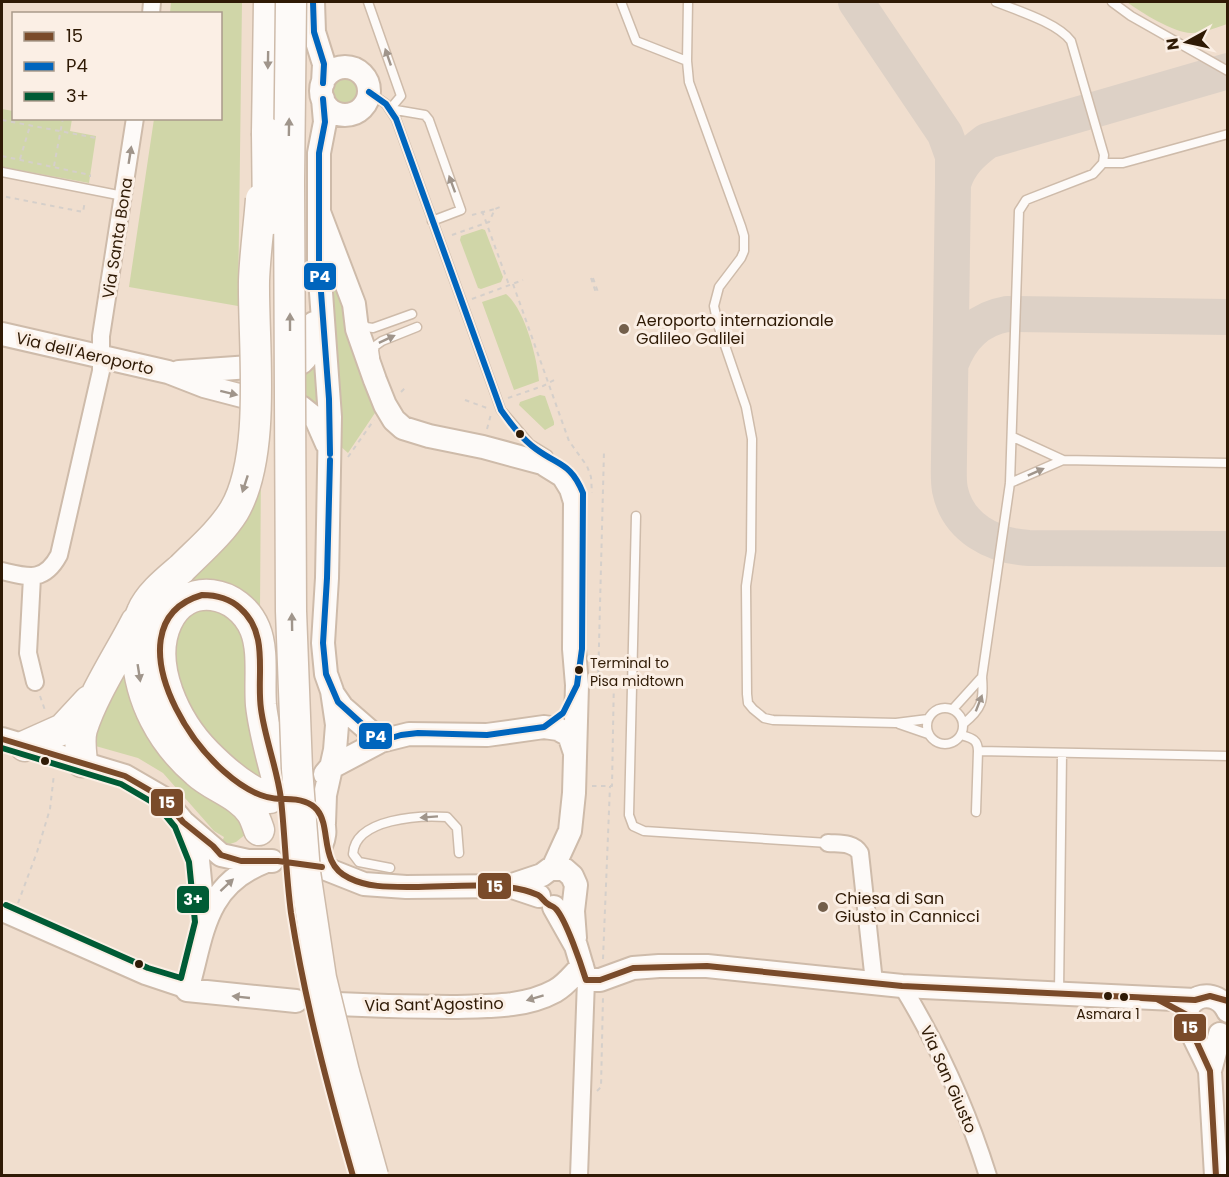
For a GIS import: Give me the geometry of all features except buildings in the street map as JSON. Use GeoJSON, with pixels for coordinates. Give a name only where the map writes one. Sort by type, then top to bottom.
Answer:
{"type":"FeatureCollection","features":[{"type":"Feature","properties":{"kind":"highway"},"geometry":{"type":"LineString","coordinates":[[269,2],[267,133],[271,596],[278,809]]}},
{"type":"Feature","properties":{"kind":"highway"},"geometry":{"type":"LineString","coordinates":[[291,2],[289,181],[291,611],[297,769],[305,872],[321,978],[373,1176]]}},
{"type":"Feature","properties":{"kind":"highway"},"geometry":{"type":"LineString","coordinates":[[69,764],[81,742],[82,728],[102,685],[142,612],[160,588],[216,534],[235,510],[248,474],[255,433],[254,279],[267,133]]}},
{"type":"Feature","properties":{"kind":"highway"},"geometry":{"type":"LineString","coordinates":[[278,809],[214,760],[194,739],[171,700],[160,658],[160,646],[167,620],[187,600],[207,595],[224,597],[242,609],[255,630],[258,644],[261,707],[278,809],[299,962],[319,1054],[353,1176]]}},
{"type":"Feature","properties":{"kind":"highway"},"geometry":{"type":"LineString","coordinates":[[142,612],[137,632],[138,670],[142,691],[150,712],[164,737],[181,758],[205,779],[244,803],[252,813],[278,809]]}},
{"type":"Feature","properties":{"kind":"highway"},"geometry":{"type":"LineString","coordinates":[[13,742],[63,729],[102,685]]}},
{"type":"Feature","properties":{"kind":"street"},"geometry":{"type":"LineString","coordinates":[[314,2],[324,42],[347,68]]}},
{"type":"Feature","properties":{"kind":"street"},"geometry":{"type":"LineString","coordinates":[[314,2],[314,32],[324,64],[325,122],[318,171],[321,298],[335,458],[323,643],[326,674],[332,692],[336,718],[336,739],[325,795],[322,844],[315,861],[357,883],[375,886],[556,886]]}},
{"type":"Feature","properties":{"kind":"street"},"geometry":{"type":"LineString","coordinates":[[318,171],[329,139],[349,115],[363,107],[367,102],[369,92],[363,75],[354,69],[335,69],[326,76],[323,91],[333,112],[349,115]]}},
{"type":"Feature","properties":{"kind":"street","name":"Via Santa Bona"},"geometry":{"type":"LineString","coordinates":[[32,577],[45,572],[59,555],[100,380],[101,336],[135,120]]}},
{"type":"Feature","properties":{"kind":"street"},"geometry":{"type":"LineString","coordinates":[[319,212],[354,308],[360,337],[394,420],[403,428],[429,436],[542,463],[558,471],[583,500],[574,649],[588,684],[576,758],[570,831],[556,886],[573,920],[581,963],[579,1176]]}},
{"type":"Feature","properties":{"kind":"street"},"geometry":{"type":"LineString","coordinates":[[300,364],[309,355],[313,326],[321,298]]}},
{"type":"Feature","properties":{"kind":"street","name":"Via dell'Aeroporto"},"geometry":{"type":"LineString","coordinates":[[2,334],[168,372],[204,386],[250,398]]}},
{"type":"Feature","properties":{"kind":"street","name":"Via dell'Aeroporto"},"geometry":{"type":"LineString","coordinates":[[168,372],[204,372],[250,367]]}},
{"type":"Feature","properties":{"kind":"street"},"geometry":{"type":"LineString","coordinates":[[301,406],[316,419],[335,458]]}},
{"type":"Feature","properties":{"kind":"street"},"geometry":{"type":"LineString","coordinates":[[2,572],[32,577],[28,653],[35,682]]}},
{"type":"Feature","properties":{"kind":"street"},"geometry":{"type":"LineString","coordinates":[[544,727],[563,713],[588,684]]}},
{"type":"Feature","properties":{"kind":"street"},"geometry":{"type":"LineString","coordinates":[[332,692],[342,707],[381,741]]}},
{"type":"Feature","properties":{"kind":"street"},"geometry":{"type":"LineString","coordinates":[[213,846],[238,849],[278,809],[330,768],[381,741],[401,735],[418,733],[487,735],[544,727],[567,733],[576,758]]}},
{"type":"Feature","properties":{"kind":"street"},"geometry":{"type":"LineString","coordinates":[[13,742],[69,764],[126,776],[163,798],[183,822],[221,855],[232,859],[270,860]]}},
{"type":"Feature","properties":{"kind":"street"},"geometry":{"type":"LineString","coordinates":[[278,809],[316,808],[324,828],[327,849],[340,874]]}},
{"type":"Feature","properties":{"kind":"street"},"geometry":{"type":"LineString","coordinates":[[270,860],[263,847],[278,809]]}},
{"type":"Feature","properties":{"kind":"street"},"geometry":{"type":"LineString","coordinates":[[183,822],[198,860],[204,923]]}},
{"type":"Feature","properties":{"kind":"street"},"geometry":{"type":"LineString","coordinates":[[828,843],[851,845],[860,853],[874,982]]}},
{"type":"Feature","properties":{"kind":"street"},"geometry":{"type":"LineString","coordinates":[[187,990],[204,923],[214,902],[225,886],[251,867],[270,860]]}},
{"type":"Feature","properties":{"kind":"street"},"geometry":{"type":"LineString","coordinates":[[7,915],[145,976],[187,990],[296,1001]]}},
{"type":"Feature","properties":{"kind":"street"},"geometry":{"type":"LineString","coordinates":[[581,963],[609,977],[633,968],[707,966],[902,986],[1157,999],[1192,1016],[1207,1038],[1225,1017]]}},
{"type":"Feature","properties":{"kind":"street","name":"Via Sant'Agostino"},"geometry":{"type":"LineString","coordinates":[[337,1004],[394,1008],[496,1006],[521,1002],[551,993],[564,985],[581,963]]}},
{"type":"Feature","properties":{"kind":"street","name":"Via San Giusto"},"geometry":{"type":"LineString","coordinates":[[902,986],[948,1072],[969,1121],[988,1176]]}},
{"type":"Feature","properties":{"kind":"street"},"geometry":{"type":"LineString","coordinates":[[1192,1016],[1205,996],[1225,1017]]}},
{"type":"Feature","properties":{"kind":"street"},"geometry":{"type":"LineString","coordinates":[[1192,1016],[1210,1071],[1216,1176]]}},
{"type":"Feature","properties":{"kind":"street"},"geometry":{"type":"LineString","coordinates":[[1210,1071],[1225,1017]]}},
{"type":"Feature","properties":{"kind":"lane"},"geometry":{"type":"LineString","coordinates":[[368,2],[401,96],[390,109]]}},
{"type":"Feature","properties":{"kind":"lane"},"geometry":{"type":"LineString","coordinates":[[621,2],[636,41],[687,61]]}},
{"type":"Feature","properties":{"kind":"lane"},"geometry":{"type":"LineString","coordinates":[[688,2],[689,82],[741,226],[745,243],[741,258],[718,286],[714,306],[718,325],[743,397],[752,439],[751,551],[746,586],[748,703],[758,714],[773,720],[896,723],[928,719]]}},
{"type":"Feature","properties":{"kind":"lane"},"geometry":{"type":"LineString","coordinates":[[963,724],[973,716],[981,704],[982,677],[1010,483],[1018,211],[1026,200],[1086,178],[1099,170],[1103,163],[1102,146],[1071,41],[1054,28],[996,2]]}},
{"type":"Feature","properties":{"kind":"lane"},"geometry":{"type":"LineString","coordinates":[[1112,2],[1131,16],[1227,71]]}},
{"type":"Feature","properties":{"kind":"lane"},"geometry":{"type":"LineString","coordinates":[[369,92],[390,109],[396,119],[461,303],[504,415],[538,451],[559,461],[575,474],[583,500]]}},
{"type":"Feature","properties":{"kind":"lane"},"geometry":{"type":"LineString","coordinates":[[390,109],[425,115],[429,120],[461,210],[432,221]]}},
{"type":"Feature","properties":{"kind":"lane"},"geometry":{"type":"LineString","coordinates":[[1103,163],[1123,163],[1227,134]]}},
{"type":"Feature","properties":{"kind":"lane"},"geometry":{"type":"LineString","coordinates":[[2,172],[123,196]]}},
{"type":"Feature","properties":{"kind":"lane"},"geometry":{"type":"LineString","coordinates":[[354,308],[362,323],[370,328],[412,314]]}},
{"type":"Feature","properties":{"kind":"lane"},"geometry":{"type":"LineString","coordinates":[[417,327],[382,341],[374,348],[374,354],[388,402],[404,418],[421,423]]}},
{"type":"Feature","properties":{"kind":"lane"},"geometry":{"type":"LineString","coordinates":[[453,431],[485,439],[509,454]]}},
{"type":"Feature","properties":{"kind":"lane"},"geometry":{"type":"LineString","coordinates":[[1013,437],[1063,460],[1227,463]]}},
{"type":"Feature","properties":{"kind":"lane"},"geometry":{"type":"LineString","coordinates":[[1010,483],[1063,460]]}},
{"type":"Feature","properties":{"kind":"lane"},"geometry":{"type":"LineString","coordinates":[[636,516],[629,815],[633,826],[644,831],[828,843]]}},
{"type":"Feature","properties":{"kind":"lane"},"geometry":{"type":"LineString","coordinates":[[953,709],[982,677]]}},
{"type":"Feature","properties":{"kind":"lane"},"geometry":{"type":"LineString","coordinates":[[941,708],[953,709],[958,713],[963,724],[961,735],[951,743],[933,741],[928,734],[926,724],[931,714],[941,708]]}},
{"type":"Feature","properties":{"kind":"lane"},"geometry":{"type":"LineString","coordinates":[[896,723],[928,734]]}},
{"type":"Feature","properties":{"kind":"lane"},"geometry":{"type":"LineString","coordinates":[[961,735],[974,739],[978,752],[976,812]]}},
{"type":"Feature","properties":{"kind":"lane"},"geometry":{"type":"LineString","coordinates":[[978,752],[1227,756]]}},
{"type":"Feature","properties":{"kind":"lane"},"geometry":{"type":"LineString","coordinates":[[1059,994],[1062,753]]}},
{"type":"Feature","properties":{"kind":"lane"},"geometry":{"type":"LineString","coordinates":[[390,868],[359,862],[353,854],[354,844],[359,838],[372,827],[389,821],[447,817],[457,828],[459,853]]}},
{"type":"Feature","properties":{"kind":"path"},"geometry":{"type":"LineString","coordinates":[[2,120],[96,138]]}},
{"type":"Feature","properties":{"kind":"path"},"geometry":{"type":"LineString","coordinates":[[54,166],[63,120]]}},
{"type":"Feature","properties":{"kind":"path"},"geometry":{"type":"LineString","coordinates":[[20,159],[30,126]]}},
{"type":"Feature","properties":{"kind":"path"},"geometry":{"type":"LineString","coordinates":[[2,156],[90,174],[83,212],[2,196],[2,201]]}},
{"type":"Feature","properties":{"kind":"path"},"geometry":{"type":"LineString","coordinates":[[452,236],[486,224],[495,209],[500,207]]}},
{"type":"Feature","properties":{"kind":"path"},"geometry":{"type":"LineString","coordinates":[[482,211],[549,382],[569,441],[587,466],[591,477],[583,500]]}},
{"type":"Feature","properties":{"kind":"path"},"geometry":{"type":"LineString","coordinates":[[592,278],[597,292]]}},
{"type":"Feature","properties":{"kind":"path"},"geometry":{"type":"LineString","coordinates":[[461,303],[523,280]]}},
{"type":"Feature","properties":{"kind":"path"},"geometry":{"type":"LineString","coordinates":[[498,402],[543,386],[558,378]]}},
{"type":"Feature","properties":{"kind":"path"},"geometry":{"type":"LineString","coordinates":[[335,458],[406,386]]}},
{"type":"Feature","properties":{"kind":"path"},"geometry":{"type":"LineString","coordinates":[[465,400],[492,409],[486,434]]}},
{"type":"Feature","properties":{"kind":"path"},"geometry":{"type":"LineString","coordinates":[[588,684],[604,451]]}},
{"type":"Feature","properties":{"kind":"path"},"geometry":{"type":"LineString","coordinates":[[581,963],[591,956],[603,965],[610,786],[612,786],[614,677],[608,677]]}},
{"type":"Feature","properties":{"kind":"path"},"geometry":{"type":"LineString","coordinates":[[35,682],[49,722]]}},
{"type":"Feature","properties":{"kind":"path"},"geometry":{"type":"LineString","coordinates":[[7,915],[37,852],[50,809],[69,764]]}},
{"type":"Feature","properties":{"kind":"path"},"geometry":{"type":"LineString","coordinates":[[574,786],[610,786]]}},
{"type":"Feature","properties":{"kind":"path"},"geometry":{"type":"LineString","coordinates":[[581,1110],[601,1087],[603,993],[614,986],[609,977]]}},
{"type":"Feature","properties":{"kind":"green space"},"geometry":{"type":"Polygon","coordinates":[[[171,2],[242,2],[238,306],[129,287],[154,120],[222,120],[222,12],[170,12],[171,2]]]}},
{"type":"Feature","properties":{"kind":"green space"},"geometry":{"type":"Polygon","coordinates":[[[1127,2],[1227,2],[1227,24],[1200,32],[1184,32],[1158,21],[1127,2]]]}},
{"type":"Feature","properties":{"kind":"green space"},"geometry":{"type":"Polygon","coordinates":[[[345,78],[354,82],[358,91],[354,100],[345,104],[336,100],[332,91],[336,82],[345,78]]]}},
{"type":"Feature","properties":{"kind":"green space"},"geometry":{"type":"Polygon","coordinates":[[[2,109],[12,111],[12,120],[72,120],[70,131],[96,136],[89,183],[2,167],[2,109]]]}},
{"type":"Feature","properties":{"kind":"green space"},"geometry":{"type":"Polygon","coordinates":[[[485,230],[503,277],[501,282],[481,289],[478,288],[460,240],[461,236],[485,230]]]}},
{"type":"Feature","properties":{"kind":"green space"},"geometry":{"type":"Polygon","coordinates":[[[329,260],[381,404],[348,453],[339,445],[329,260]]]}},
{"type":"Feature","properties":{"kind":"green space"},"geometry":{"type":"Polygon","coordinates":[[[506,294],[513,301],[524,322],[533,347],[539,381],[514,390],[482,302],[506,294]]]}},
{"type":"Feature","properties":{"kind":"green space"},"geometry":{"type":"Polygon","coordinates":[[[316,359],[319,409],[304,400],[300,372],[316,359]]]}},
{"type":"Feature","properties":{"kind":"green space"},"geometry":{"type":"Polygon","coordinates":[[[540,395],[545,396],[554,422],[554,425],[545,430],[519,405],[520,402],[540,395]]]}},
{"type":"Feature","properties":{"kind":"green space"},"geometry":{"type":"Polygon","coordinates":[[[261,466],[260,611],[265,783],[246,834],[230,844],[222,842],[224,837],[214,831],[163,773],[138,758],[92,745],[89,742],[115,684],[261,466]]]}},
{"type":"Feature","properties":{"kind":"taxiway"},"geometry":{"type":"LineString","coordinates":[[856,2],[945,134],[953,156],[953,184]]}},
{"type":"Feature","properties":{"kind":"taxiway"},"geometry":{"type":"LineString","coordinates":[[1228,71],[987,141],[962,165],[953,184],[949,474],[950,490],[961,515],[979,533],[1003,543],[1029,548],[1228,549]]}},
{"type":"Feature","properties":{"kind":"taxiway"},"geometry":{"type":"LineString","coordinates":[[951,363],[965,337],[987,320],[1007,314],[1228,317]]}},
{"type":"Feature","properties":{"kind":"transit line","name":"P4"},"geometry":{"type":"LineString","coordinates":[[313,2],[314,32],[324,64],[323,83]]}},
{"type":"Feature","properties":{"kind":"transit line","name":"P4"},"geometry":{"type":"LineString","coordinates":[[330,460],[323,643],[326,674],[338,702],[381,741],[418,733],[487,735],[544,727],[563,713],[577,685],[582,649],[583,493],[569,470],[531,445],[501,410],[396,119],[386,104],[369,92]]}},
{"type":"Feature","properties":{"kind":"transit line","name":"P4"},"geometry":{"type":"LineString","coordinates":[[323,99],[325,122],[319,153],[319,265],[329,399],[330,454]]}},
{"type":"Feature","properties":{"kind":"transit line","name":"15"},"geometry":{"type":"LineString","coordinates":[[202,595],[218,596],[232,602],[249,618],[255,630],[260,655],[261,709],[281,799],[253,791],[224,771],[197,742],[176,708],[163,673],[161,640],[173,612],[202,595]]}},
{"type":"Feature","properties":{"kind":"transit line","name":"15"},"geometry":{"type":"LineString","coordinates":[[2,739],[125,776],[163,798],[183,822],[221,855],[241,861],[278,861],[322,867]]}},
{"type":"Feature","properties":{"kind":"transit line","name":"3+"},"geometry":{"type":"LineString","coordinates":[[2,748],[121,784],[157,805],[175,827],[189,862],[195,922],[181,978],[148,968],[6,905]]}},
{"type":"Feature","properties":{"kind":"transit line","name":"15"},"geometry":{"type":"LineString","coordinates":[[281,799],[289,899],[303,979],[353,1176]]}},
{"type":"Feature","properties":{"kind":"transit line","name":"15"},"geometry":{"type":"LineString","coordinates":[[281,799],[302,801],[315,807],[322,817],[330,857],[337,869],[356,881],[392,887],[474,885],[508,887],[538,895],[555,908],[564,922],[586,980],[600,980],[633,968],[707,966],[902,986],[1195,1000],[1210,996],[1228,1001]]}},
{"type":"Feature","properties":{"kind":"transit line","name":"15"},"geometry":{"type":"LineString","coordinates":[[1141,998],[1157,999],[1187,1015],[1189,1025],[1210,1071],[1216,1176]]}},
{"type":"Feature","properties":{"kind":"place","name":"Aeroporto internazionale Galileo Galilei"},"geometry":{"type":"Point","coordinates":[624,329]}},
{"type":"Feature","properties":{"kind":"place","name":"Terminal to Pisa midtown"},"geometry":{"type":"Point","coordinates":[579,670]}},
{"type":"Feature","properties":{"kind":"place","name":"Chiesa di San Giusto in Cannicci"},"geometry":{"type":"Point","coordinates":[823,907]}},
{"type":"Feature","properties":{"kind":"place","name":"Asmara 1"},"geometry":{"type":"Point","coordinates":[1108,996]}}]}
